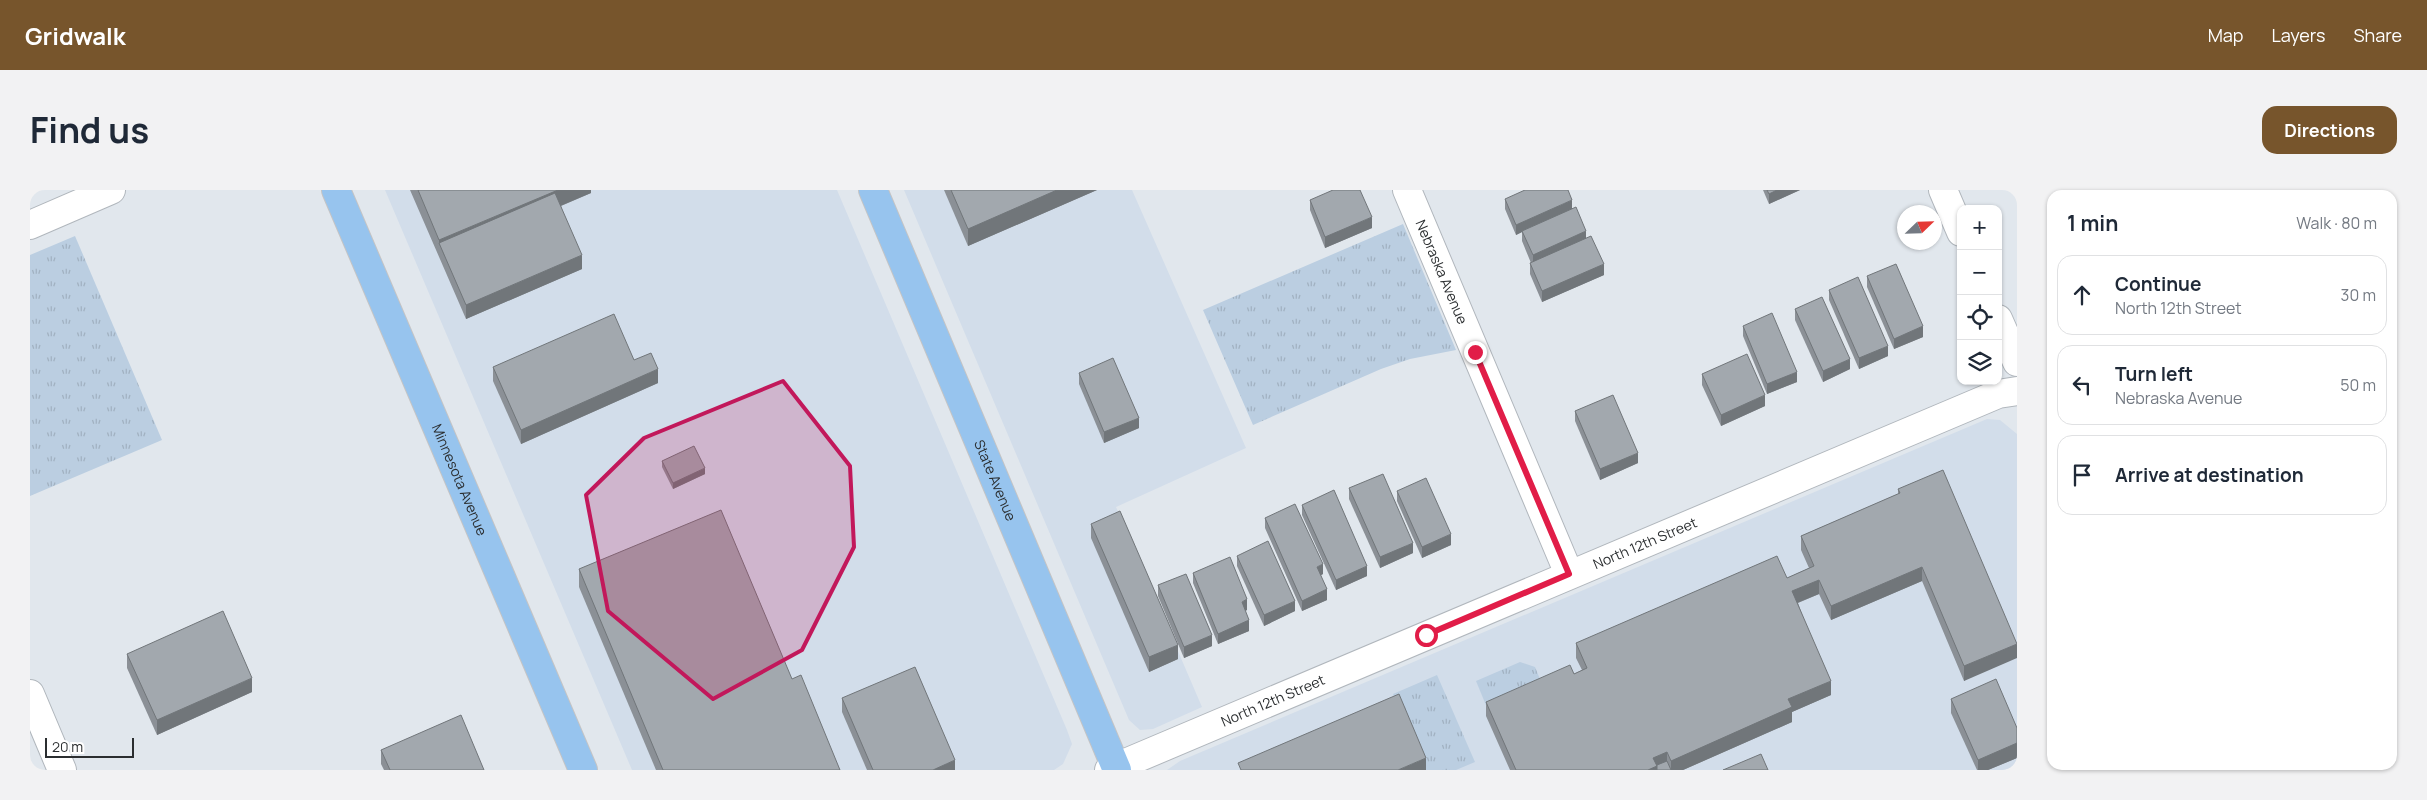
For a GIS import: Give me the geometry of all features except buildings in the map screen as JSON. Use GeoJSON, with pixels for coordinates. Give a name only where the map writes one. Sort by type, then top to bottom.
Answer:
{"type":"FeatureCollection","features":[{"type":"Feature","properties":{"kind":"main road","name":"Minnesota Avenue"},"geometry":{"type":"LineString","coordinates":[[336,190],[583,770]]}},
{"type":"Feature","properties":{"kind":"main road","name":"State Avenue"},"geometry":{"type":"LineString","coordinates":[[873,190],[1114,769]]}},
{"type":"Feature","properties":{"kind":"street"},"geometry":{"type":"LineString","coordinates":[[30,225],[111,190]]}},
{"type":"Feature","properties":{"kind":"street","name":"Nebraska Avenue"},"geometry":{"type":"LineString","coordinates":[[1407,190],[1569,574]]}},
{"type":"Feature","properties":{"kind":"street"},"geometry":{"type":"LineString","coordinates":[[1943,190],[1957,223]]}},
{"type":"Feature","properties":{"kind":"street"},"geometry":{"type":"LineString","coordinates":[[2002,328],[2017,362]]}},
{"type":"Feature","properties":{"kind":"street","name":"North 12th Street"},"geometry":{"type":"LineString","coordinates":[[1114,769],[1569,574],[1998,394],[2017,391]]}},
{"type":"Feature","properties":{"kind":"street"},"geometry":{"type":"LineString","coordinates":[[30,694],[62,770]]}},
{"type":"Feature","properties":{"kind":"highlighted area"},"geometry":{"type":"Polygon","coordinates":[[[783,381],[850,466],[854,547],[802,650],[713,699],[608,611],[586,495],[644,438],[783,381]]]}},
{"type":"Feature","properties":{"kind":"shaded area"},"geometry":{"type":"Polygon","coordinates":[[[385,190],[837,190],[1067,730],[1072,744],[1063,764],[1054,770],[632,770],[385,190]]]}},
{"type":"Feature","properties":{"kind":"shaded area"},"geometry":{"type":"Polygon","coordinates":[[[904,190],[1132,190],[1246,448],[1116,507],[1202,707],[1153,729],[1140,730],[1129,720],[904,190]]]}},
{"type":"Feature","properties":{"kind":"shaded area"},"geometry":{"type":"Polygon","coordinates":[[[1987,419],[2000,420],[2017,434],[2017,770],[1167,770],[1180,761],[1987,419]]]}},
{"type":"Feature","properties":{"kind":"green space"},"geometry":{"type":"Polygon","coordinates":[[[1403,224],[1456,350],[1410,359],[1381,369],[1253,425],[1203,310],[1403,224]]]}},
{"type":"Feature","properties":{"kind":"green space"},"geometry":{"type":"Polygon","coordinates":[[[75,236],[162,440],[30,496],[30,255],[75,236]]]}},
{"type":"Feature","properties":{"kind":"green space"},"geometry":{"type":"Polygon","coordinates":[[[1520,662],[1535,667],[1545,691],[1490,715],[1476,681],[1520,662]]]}},
{"type":"Feature","properties":{"kind":"green space"},"geometry":{"type":"Polygon","coordinates":[[[1437,675],[1475,762],[1456,770],[1425,770],[1393,694],[1437,675]]]}},
{"type":"Feature","properties":{"kind":"route"},"geometry":{"type":"LineString","coordinates":[[1426,635],[1569,574],[1475,352]]}}]}
